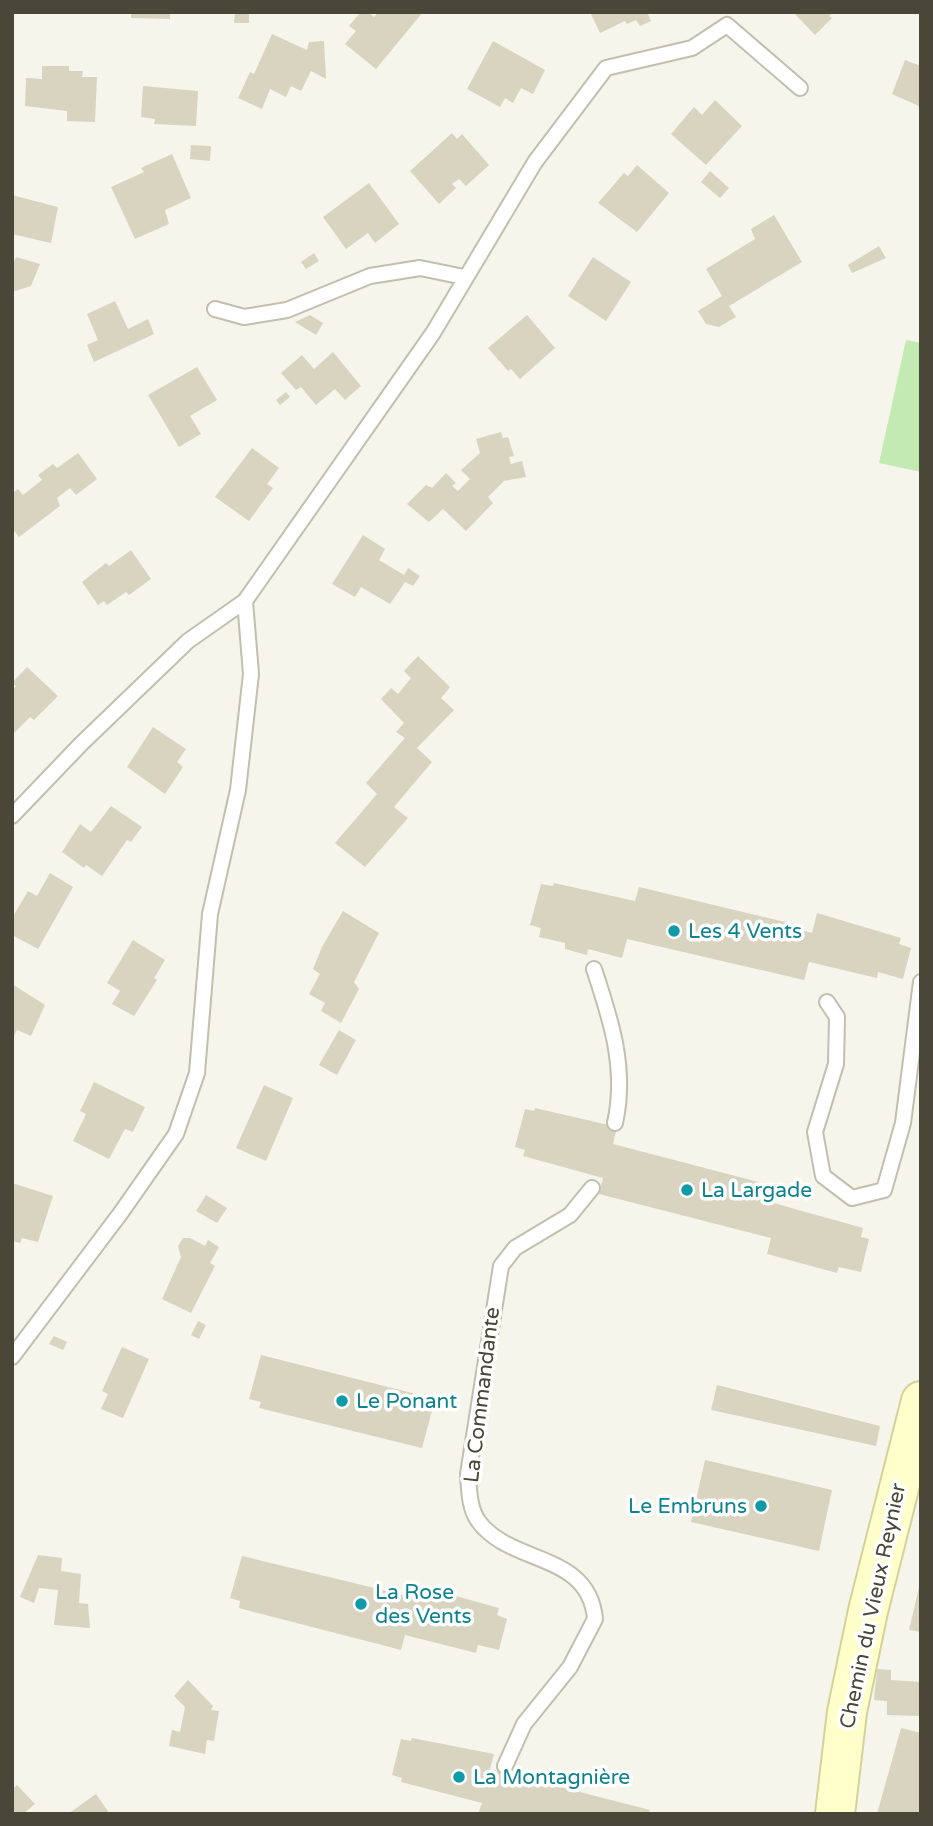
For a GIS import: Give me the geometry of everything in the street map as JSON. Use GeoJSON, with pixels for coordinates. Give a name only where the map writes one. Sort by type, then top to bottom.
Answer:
{"type":"FeatureCollection","features":[{"type":"Feature","properties":{"kind":"street","name":"Chemin du Vieux Reynier"},"geometry":{"type":"LineString","coordinates":[[835,1814],[852,1687],[921,1401]]}},
{"type":"Feature","properties":{"kind":"lane"},"geometry":{"type":"LineString","coordinates":[[12,816],[81,744],[188,641],[245,601],[433,333],[535,162],[606,68],[692,48],[727,19],[800,88]]}},
{"type":"Feature","properties":{"kind":"lane"},"geometry":{"type":"LineString","coordinates":[[215,309],[244,317],[287,310],[370,276],[419,268],[464,277]]}},
{"type":"Feature","properties":{"kind":"lane"},"geometry":{"type":"LineString","coordinates":[[12,1357],[120,1214],[176,1134],[197,1073],[210,914],[238,790],[251,674],[245,601]]}},
{"type":"Feature","properties":{"kind":"lane"},"geometry":{"type":"LineString","coordinates":[[594,969],[610,1017],[620,1065],[620,1097],[615,1123]]}},
{"type":"Feature","properties":{"kind":"lane"},"geometry":{"type":"LineString","coordinates":[[827,1002],[838,1017],[836,1064],[815,1132],[823,1176],[852,1198],[884,1190],[903,1123],[921,982]]}},
{"type":"Feature","properties":{"kind":"lane","name":"La Commandante"},"geometry":{"type":"LineString","coordinates":[[505,1766],[524,1724],[570,1667],[595,1619],[586,1588],[565,1570],[492,1534],[478,1521],[470,1497],[468,1474],[492,1310],[501,1265],[509,1254],[570,1215],[592,1188]]}},
{"type":"Feature","properties":{"kind":"green space"},"geometry":{"type":"Polygon","coordinates":[[[906,340],[921,343],[921,472],[879,463],[906,340]]]}},
{"type":"Feature","properties":{"kind":"building"},"geometry":{"type":"Polygon","coordinates":[[[131,12],[170,12],[170,19],[131,18],[131,12]]]}},
{"type":"Feature","properties":{"kind":"building"},"geometry":{"type":"Polygon","coordinates":[[[235,12],[249,12],[249,23],[234,23],[235,12]]]}},
{"type":"Feature","properties":{"kind":"building"},"geometry":{"type":"Polygon","coordinates":[[[361,12],[368,12],[374,17],[378,12],[423,12],[376,69],[345,44],[356,31],[349,26],[361,12]]]}},
{"type":"Feature","properties":{"kind":"building"},"geometry":{"type":"Polygon","coordinates":[[[590,12],[647,12],[651,21],[640,26],[636,20],[627,24],[625,21],[600,33],[590,12]]]}},
{"type":"Feature","properties":{"kind":"building"},"geometry":{"type":"Polygon","coordinates":[[[793,12],[833,12],[829,16],[832,18],[815,35],[793,12]]]}},
{"type":"Feature","properties":{"kind":"building"},"geometry":{"type":"Polygon","coordinates":[[[272,34],[307,50],[309,42],[324,41],[326,79],[311,71],[301,91],[291,86],[286,97],[270,89],[262,109],[238,98],[250,72],[254,74],[272,34]]]}},
{"type":"Feature","properties":{"kind":"building"},"geometry":{"type":"Polygon","coordinates":[[[493,41],[545,70],[533,94],[521,88],[513,103],[505,98],[500,107],[467,89],[493,41]]]}},
{"type":"Feature","properties":{"kind":"building"},"geometry":{"type":"Polygon","coordinates":[[[905,60],[921,66],[921,107],[892,94],[905,60]]]}},
{"type":"Feature","properties":{"kind":"building"},"geometry":{"type":"Polygon","coordinates":[[[42,66],[69,66],[69,71],[83,71],[82,77],[97,77],[95,122],[67,121],[67,111],[25,106],[26,78],[42,79],[42,66]]]}},
{"type":"Feature","properties":{"kind":"building"},"geometry":{"type":"Polygon","coordinates":[[[143,86],[198,91],[196,126],[154,124],[155,119],[141,117],[143,86]]]}},
{"type":"Feature","properties":{"kind":"building"},"geometry":{"type":"Polygon","coordinates":[[[715,100],[742,126],[706,165],[671,134],[694,107],[702,115],[715,100]]]}},
{"type":"Feature","properties":{"kind":"building"},"geometry":{"type":"Polygon","coordinates":[[[452,133],[457,139],[462,134],[489,165],[466,186],[459,179],[452,184],[456,188],[439,204],[410,171],[452,133]]]}},
{"type":"Feature","properties":{"kind":"building"},"geometry":{"type":"Polygon","coordinates":[[[191,145],[211,146],[210,161],[190,159],[191,145]]]}},
{"type":"Feature","properties":{"kind":"building"},"geometry":{"type":"Polygon","coordinates":[[[172,154],[191,198],[165,210],[169,224],[135,239],[111,187],[144,172],[141,168],[172,154]]]}},
{"type":"Feature","properties":{"kind":"building"},"geometry":{"type":"Polygon","coordinates":[[[637,165],[669,193],[637,232],[598,203],[624,173],[628,176],[637,165]]]}},
{"type":"Feature","properties":{"kind":"building"},"geometry":{"type":"Polygon","coordinates":[[[710,171],[729,188],[720,198],[701,182],[710,171]]]}},
{"type":"Feature","properties":{"kind":"building"},"geometry":{"type":"Polygon","coordinates":[[[369,183],[399,224],[375,243],[368,233],[346,249],[323,217],[369,183]]]}},
{"type":"Feature","properties":{"kind":"building"},"geometry":{"type":"Polygon","coordinates":[[[12,195],[58,207],[51,243],[12,234],[12,195]]]}},
{"type":"Feature","properties":{"kind":"building"},"geometry":{"type":"Polygon","coordinates":[[[774,215],[802,262],[729,306],[736,317],[719,327],[706,324],[698,311],[722,296],[706,269],[755,239],[751,229],[774,215]]]}},
{"type":"Feature","properties":{"kind":"building"},"geometry":{"type":"Polygon","coordinates":[[[879,246],[886,258],[852,273],[848,265],[879,246]]]}},
{"type":"Feature","properties":{"kind":"building"},"geometry":{"type":"Polygon","coordinates":[[[314,253],[319,261],[306,269],[301,262],[314,253]]]}},
{"type":"Feature","properties":{"kind":"building"},"geometry":{"type":"Polygon","coordinates":[[[16,257],[40,264],[31,286],[15,291],[12,290],[12,267],[16,257]]]}},
{"type":"Feature","properties":{"kind":"building"},"geometry":{"type":"Polygon","coordinates":[[[593,257],[631,282],[606,321],[568,296],[593,257]]]}},
{"type":"Feature","properties":{"kind":"building"},"geometry":{"type":"Polygon","coordinates":[[[115,301],[128,329],[148,319],[154,334],[94,362],[87,345],[98,340],[87,314],[115,301]]]}},
{"type":"Feature","properties":{"kind":"building"},"geometry":{"type":"Polygon","coordinates":[[[310,315],[323,323],[316,335],[295,322],[310,315]]]}},
{"type":"Feature","properties":{"kind":"building"},"geometry":{"type":"Polygon","coordinates":[[[527,315],[555,348],[520,379],[511,369],[508,371],[488,348],[527,315]]]}},
{"type":"Feature","properties":{"kind":"building"},"geometry":{"type":"Polygon","coordinates":[[[333,352],[361,386],[345,400],[335,389],[316,405],[301,387],[296,390],[281,373],[302,355],[314,369],[333,352]]]}},
{"type":"Feature","properties":{"kind":"building"},"geometry":{"type":"Polygon","coordinates":[[[197,367],[217,400],[190,416],[201,434],[179,447],[148,395],[197,367]]]}},
{"type":"Feature","properties":{"kind":"building"},"geometry":{"type":"Polygon","coordinates":[[[286,392],[290,397],[280,405],[276,400],[286,392]]]}},
{"type":"Feature","properties":{"kind":"building"},"geometry":{"type":"Polygon","coordinates":[[[501,432],[503,438],[508,437],[514,456],[509,457],[511,464],[522,461],[526,477],[504,481],[488,497],[493,503],[466,531],[443,509],[429,522],[407,504],[426,485],[432,488],[446,473],[456,483],[452,486],[458,491],[470,479],[461,470],[480,453],[476,439],[501,432]]]}},
{"type":"Feature","properties":{"kind":"building"},"geometry":{"type":"Polygon","coordinates":[[[252,448],[279,468],[267,484],[273,488],[249,521],[215,497],[252,448]]]}},
{"type":"Feature","properties":{"kind":"building"},"geometry":{"type":"Polygon","coordinates":[[[78,453],[97,479],[76,495],[70,488],[57,498],[60,506],[19,537],[12,528],[12,493],[18,489],[23,495],[42,480],[38,475],[53,464],[57,468],[78,453]]]}},
{"type":"Feature","properties":{"kind":"building"},"geometry":{"type":"Polygon","coordinates":[[[363,535],[385,549],[379,560],[404,575],[408,568],[420,576],[413,586],[405,582],[390,604],[361,587],[355,597],[332,584],[363,535]]]}},
{"type":"Feature","properties":{"kind":"building"},"geometry":{"type":"Polygon","coordinates":[[[131,550],[151,579],[129,595],[126,592],[107,605],[104,601],[98,605],[82,582],[106,563],[109,566],[131,550]]]}},
{"type":"Feature","properties":{"kind":"building"},"geometry":{"type":"Polygon","coordinates":[[[418,656],[450,687],[441,698],[454,710],[417,748],[432,762],[394,807],[408,818],[365,867],[335,843],[377,794],[366,783],[405,738],[396,732],[404,723],[381,699],[391,688],[398,694],[411,678],[404,671],[418,656]]]}},
{"type":"Feature","properties":{"kind":"building"},"geometry":{"type":"Polygon","coordinates":[[[27,667],[58,696],[34,720],[30,717],[12,735],[12,691],[16,686],[12,683],[27,667]]]}},
{"type":"Feature","properties":{"kind":"building"},"geometry":{"type":"Polygon","coordinates":[[[153,727],[186,749],[177,762],[183,767],[165,794],[127,767],[153,727]]]}},
{"type":"Feature","properties":{"kind":"building"},"geometry":{"type":"Polygon","coordinates":[[[111,806],[142,827],[131,842],[127,840],[102,876],[86,865],[84,868],[62,852],[80,824],[91,832],[111,806]]]}},
{"type":"Feature","properties":{"kind":"building"},"geometry":{"type":"Polygon","coordinates":[[[50,873],[73,887],[38,949],[12,935],[12,918],[28,891],[37,896],[50,873]]]}},
{"type":"Feature","properties":{"kind":"building","name":"Les 4 Vents"},"geometry":{"type":"Polygon","coordinates":[[[554,883],[635,901],[639,887],[802,926],[801,930],[812,933],[817,913],[901,938],[899,944],[911,948],[903,979],[878,972],[877,978],[809,962],[804,980],[627,939],[622,958],[588,949],[587,955],[565,949],[565,943],[539,937],[541,928],[530,925],[541,884],[553,886],[554,883]]]}},
{"type":"Feature","properties":{"kind":"building"},"geometry":{"type":"Polygon","coordinates":[[[343,911],[379,933],[354,982],[359,989],[341,1023],[321,1011],[325,1003],[309,994],[320,974],[313,969],[322,947],[343,911]]]}},
{"type":"Feature","properties":{"kind":"building"},"geometry":{"type":"Polygon","coordinates":[[[133,940],[165,960],[154,978],[157,980],[134,1016],[112,1004],[120,991],[107,983],[133,940]]]}},
{"type":"Feature","properties":{"kind":"building"},"geometry":{"type":"Polygon","coordinates":[[[12,984],[45,1005],[31,1036],[17,1030],[12,1040],[12,984]]]}},
{"type":"Feature","properties":{"kind":"building"},"geometry":{"type":"Polygon","coordinates":[[[339,1030],[356,1040],[337,1075],[319,1065],[339,1030]]]}},
{"type":"Feature","properties":{"kind":"building"},"geometry":{"type":"Polygon","coordinates":[[[94,1082],[145,1107],[133,1132],[125,1129],[109,1159],[73,1141],[86,1114],[80,1111],[94,1082]]]}},
{"type":"Feature","properties":{"kind":"building"},"geometry":{"type":"Polygon","coordinates":[[[264,1085],[293,1098],[266,1161],[236,1148],[264,1085]]]}},
{"type":"Feature","properties":{"kind":"building","name":"La Largade"},"geometry":{"type":"Polygon","coordinates":[[[535,1108],[617,1127],[613,1144],[774,1186],[770,1202],[863,1228],[861,1237],[869,1239],[861,1272],[839,1267],[837,1273],[767,1254],[771,1238],[599,1194],[603,1178],[523,1156],[525,1150],[515,1147],[525,1109],[534,1111],[535,1108]]]}},
{"type":"Feature","properties":{"kind":"building"},"geometry":{"type":"Polygon","coordinates":[[[12,1183],[53,1196],[38,1242],[22,1238],[20,1243],[12,1241],[12,1183]]]}},
{"type":"Feature","properties":{"kind":"building"},"geometry":{"type":"Polygon","coordinates":[[[206,1195],[227,1208],[217,1223],[196,1211],[206,1195]]]}},
{"type":"Feature","properties":{"kind":"building"},"geometry":{"type":"Polygon","coordinates":[[[183,1238],[190,1238],[205,1246],[208,1240],[219,1247],[210,1263],[215,1266],[191,1313],[162,1299],[181,1257],[178,1246],[183,1238]]]}},
{"type":"Feature","properties":{"kind":"building"},"geometry":{"type":"Polygon","coordinates":[[[198,1321],[206,1325],[199,1339],[191,1335],[198,1321]]]}},
{"type":"Feature","properties":{"kind":"building"},"geometry":{"type":"Polygon","coordinates":[[[54,1336],[67,1342],[63,1350],[49,1344],[54,1336]]]}},
{"type":"Feature","properties":{"kind":"building"},"geometry":{"type":"Polygon","coordinates":[[[122,1347],[149,1359],[123,1418],[101,1409],[108,1394],[102,1391],[122,1347]]]}},
{"type":"Feature","properties":{"kind":"building","name":"Le Ponant"},"geometry":{"type":"Polygon","coordinates":[[[261,1355],[424,1396],[423,1400],[434,1403],[422,1448],[259,1408],[261,1402],[249,1399],[261,1355]]]}},
{"type":"Feature","properties":{"kind":"building"},"geometry":{"type":"Polygon","coordinates":[[[717,1385],[880,1426],[876,1446],[711,1410],[717,1385]]]}},
{"type":"Feature","properties":{"kind":"building","name":"Le Embruns"},"geometry":{"type":"Polygon","coordinates":[[[705,1460],[832,1490],[819,1551],[691,1522],[705,1460]]]}},
{"type":"Feature","properties":{"kind":"building"},"geometry":{"type":"Polygon","coordinates":[[[38,1555],[62,1558],[61,1571],[81,1574],[79,1603],[88,1604],[90,1628],[54,1625],[58,1590],[39,1588],[34,1603],[20,1597],[38,1555]]]}},
{"type":"Feature","properties":{"kind":"building","name":"La Rose des Vents"},"geometry":{"type":"Polygon","coordinates":[[[242,1556],[408,1596],[418,1596],[420,1586],[499,1608],[497,1615],[507,1619],[499,1650],[478,1645],[476,1653],[405,1635],[401,1650],[239,1608],[240,1601],[230,1598],[242,1556]]]}},
{"type":"Feature","properties":{"kind":"building"},"geometry":{"type":"Polygon","coordinates":[[[921,1584],[921,1632],[909,1630],[921,1584]]]}},
{"type":"Feature","properties":{"kind":"building"},"geometry":{"type":"Polygon","coordinates":[[[877,1669],[891,1670],[891,1680],[921,1682],[921,1716],[887,1715],[887,1701],[874,1700],[877,1669]]]}},
{"type":"Feature","properties":{"kind":"building"},"geometry":{"type":"Polygon","coordinates":[[[188,1680],[213,1706],[211,1710],[219,1711],[214,1741],[207,1740],[205,1754],[169,1746],[172,1730],[180,1732],[185,1707],[174,1696],[188,1680]]]}},
{"type":"Feature","properties":{"kind":"building"},"geometry":{"type":"Polygon","coordinates":[[[901,1728],[921,1733],[921,1814],[877,1814],[901,1728]]]}},
{"type":"Feature","properties":{"kind":"building","name":"La Montagnière"},"geometry":{"type":"Polygon","coordinates":[[[412,1738],[494,1754],[490,1769],[650,1810],[649,1814],[478,1814],[482,1803],[401,1782],[402,1778],[392,1775],[401,1739],[411,1741],[412,1738]]]}},
{"type":"Feature","properties":{"kind":"building"},"geometry":{"type":"Polygon","coordinates":[[[17,1785],[35,1804],[23,1814],[17,1814],[12,1809],[12,1789],[17,1785]]]}},
{"type":"Feature","properties":{"kind":"building"},"geometry":{"type":"Polygon","coordinates":[[[96,1794],[110,1814],[68,1814],[96,1794]]]}},
{"type":"Feature","properties":{"kind":"place","name":"Les 4 Vents"},"geometry":{"type":"Point","coordinates":[674,931]}},
{"type":"Feature","properties":{"kind":"place","name":"La Largade"},"geometry":{"type":"Point","coordinates":[687,1190]}},
{"type":"Feature","properties":{"kind":"place","name":"Le Ponant"},"geometry":{"type":"Point","coordinates":[342,1401]}},
{"type":"Feature","properties":{"kind":"place","name":"Le Embruns"},"geometry":{"type":"Point","coordinates":[761,1506]}},
{"type":"Feature","properties":{"kind":"place","name":"La Rose des Vents"},"geometry":{"type":"Point","coordinates":[361,1604]}},
{"type":"Feature","properties":{"kind":"place","name":"La Montagnière"},"geometry":{"type":"Point","coordinates":[459,1777]}}]}
